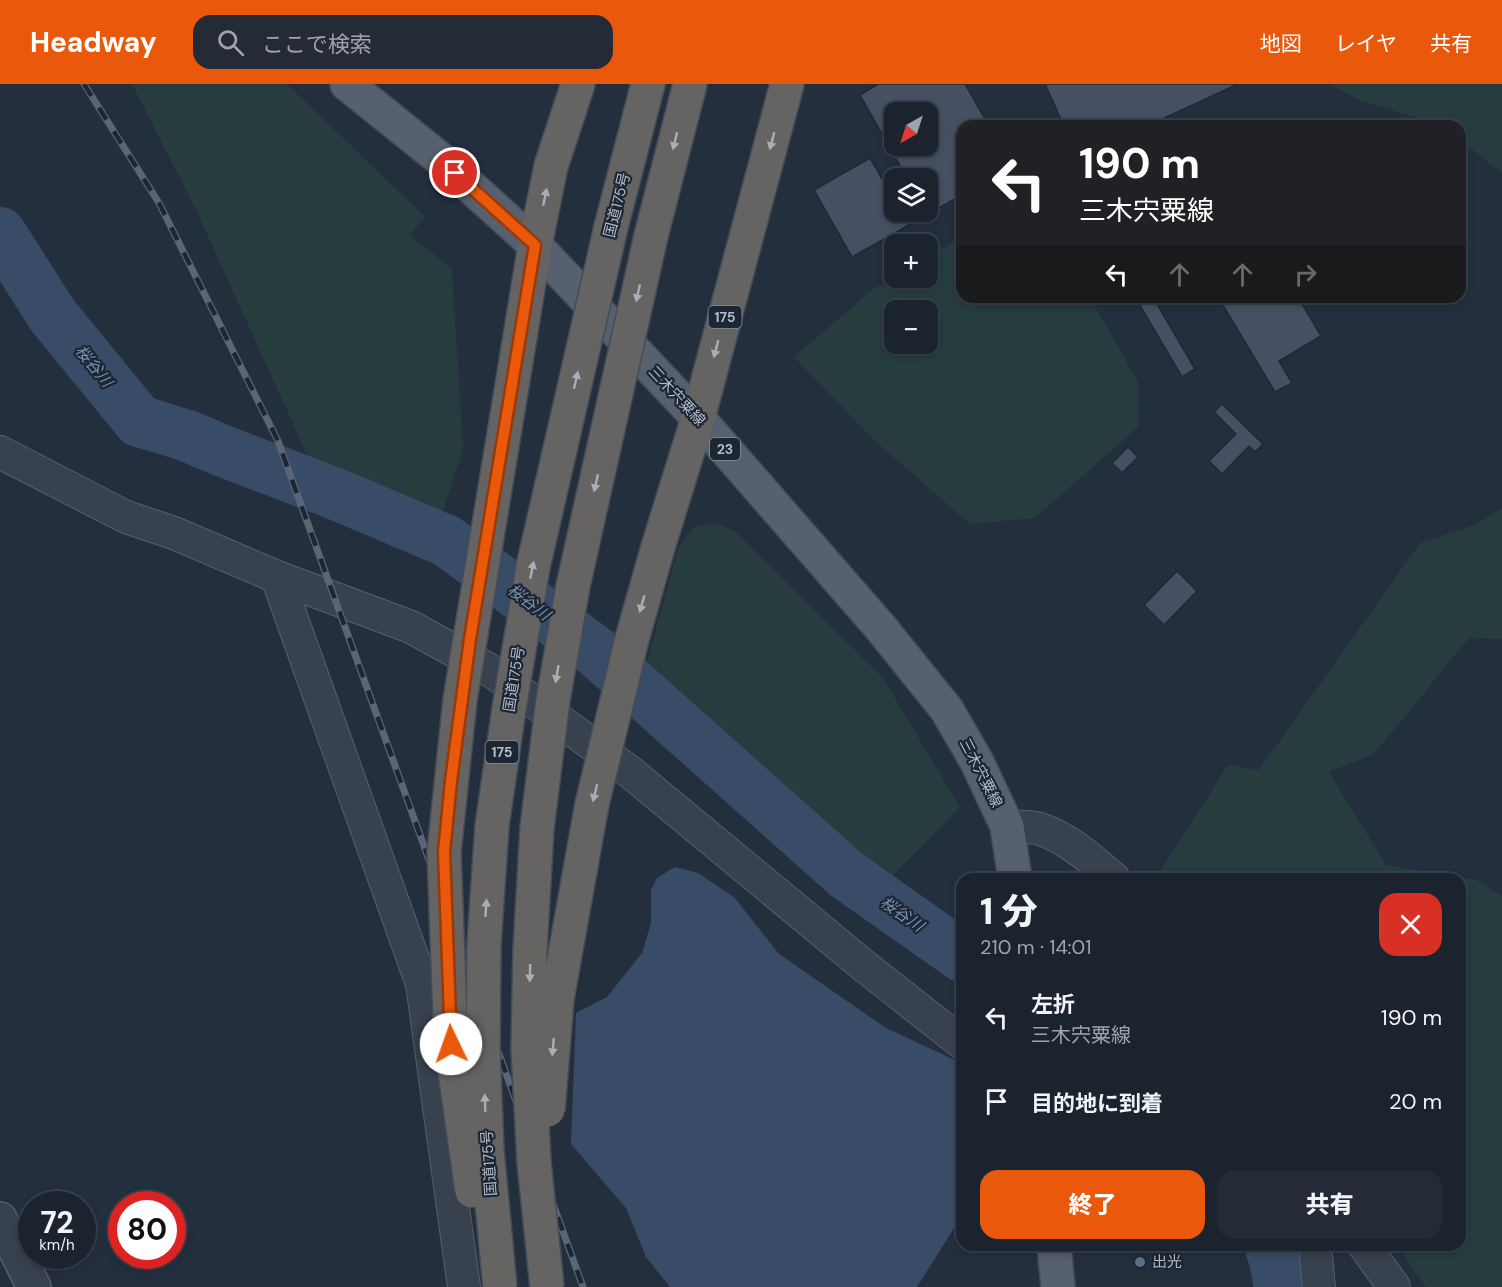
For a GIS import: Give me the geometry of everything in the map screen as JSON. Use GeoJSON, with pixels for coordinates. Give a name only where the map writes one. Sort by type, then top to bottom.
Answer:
{"type":"FeatureCollection","features":[{"type":"Feature","properties":{"kind":"highway"},"geometry":{"type":"LineString","coordinates":[[490,1287],[465,1158],[451,1044],[444,852],[460,700],[535,245],[551,166],[578,84]]}},
{"type":"Feature","properties":{"kind":"highway","name":"国道175号"},"geometry":{"type":"LineString","coordinates":[[500,1287],[488,1151],[483,1048],[484,944],[492,826],[508,709],[533,567],[611,227],[648,84]]}},
{"type":"Feature","properties":{"kind":"highway","name":"175"},"geometry":{"type":"LineString","coordinates":[[548,1287],[534,1162],[528,1048],[530,950],[537,828],[553,700],[573,586],[651,236],[690,84]]}},
{"type":"Feature","properties":{"kind":"highway","name":"175"},"geometry":{"type":"LineString","coordinates":[[543,1253],[547,1121],[557,999],[592,804],[632,639],[657,547],[698,418],[787,84]]}},
{"type":"Feature","properties":{"kind":"main road","name":"三木宍粟線"},"geometry":{"type":"LineString","coordinates":[[347,84],[439,158],[535,245],[698,418],[881,628],[947,710],[977,762],[1007,826],[1014,873]]}},
{"type":"Feature","properties":{"kind":"main road"},"geometry":{"type":"LineString","coordinates":[[1055,1251],[1058,1287]]}},
{"type":"Feature","properties":{"kind":"street"},"geometry":{"type":"LineString","coordinates":[[0,452],[126,518],[174,533],[278,577],[411,627],[493,672],[630,772],[854,958],[956,1038]]}},
{"type":"Feature","properties":{"kind":"street"},"geometry":{"type":"LineString","coordinates":[[278,577],[422,984],[464,1287]]}},
{"type":"Feature","properties":{"kind":"street"},"geometry":{"type":"LineString","coordinates":[[1007,826],[1038,829],[1062,839],[1107,873]]}},
{"type":"Feature","properties":{"kind":"street"},"geometry":{"type":"LineString","coordinates":[[0,1220],[34,1287]]}},
{"type":"Feature","properties":{"kind":"street"},"geometry":{"type":"LineString","coordinates":[[1316,1251],[1319,1287]]}},
{"type":"Feature","properties":{"kind":"street"},"geometry":{"type":"LineString","coordinates":[[1368,1251],[1394,1287]]}},
{"type":"Feature","properties":{"kind":"green space"},"geometry":{"type":"Polygon","coordinates":[[[132,84],[287,84],[425,217],[410,235],[452,269],[463,450],[439,523],[309,459],[196,210],[132,84]]]}},
{"type":"Feature","properties":{"kind":"green space"},"geometry":{"type":"Polygon","coordinates":[[[1330,84],[1502,84],[1502,173],[1466,145],[1466,120],[1423,120],[1357,99],[1330,84]]]}},
{"type":"Feature","properties":{"kind":"green space"},"geometry":{"type":"Polygon","coordinates":[[[956,241],[956,303],[1093,303],[1138,382],[1138,427],[1035,518],[970,524],[875,441],[794,357],[873,289],[884,283],[884,288],[938,288],[938,252],[956,241]]]}},
{"type":"Feature","properties":{"kind":"green space"},"geometry":{"type":"Polygon","coordinates":[[[1502,508],[1502,639],[1469,638],[1374,754],[1329,772],[1386,865],[1434,873],[1159,873],[1228,765],[1259,770],[1420,543],[1477,524],[1502,508]]]}},
{"type":"Feature","properties":{"kind":"green space"},"geometry":{"type":"Polygon","coordinates":[[[714,522],[735,531],[883,678],[960,807],[887,882],[781,801],[644,672],[679,546],[693,528],[714,522]]]}},
{"type":"Feature","properties":{"kind":"green space"},"geometry":{"type":"Polygon","coordinates":[[[1466,878],[1476,880],[1502,896],[1502,1287],[1426,1287],[1400,1251],[1466,1251],[1466,878]]]}},
{"type":"Feature","properties":{"kind":"water"},"geometry":{"type":"Polygon","coordinates":[[[675,867],[698,873],[734,897],[779,954],[886,1028],[956,1061],[956,1225],[917,1287],[670,1287],[646,1257],[626,1208],[571,1144],[576,1013],[607,997],[642,953],[651,923],[651,890],[657,878],[675,867]]]}},
{"type":"Feature","properties":{"kind":"building"},"geometry":{"type":"Polygon","coordinates":[[[878,84],[965,84],[986,120],[956,120],[956,198],[938,208],[938,168],[901,168],[895,156],[938,156],[938,102],[884,102],[884,137],[860,95],[878,84]]]}},
{"type":"Feature","properties":{"kind":"building"},"geometry":{"type":"Polygon","coordinates":[[[1045,84],[1238,84],[1160,120],[1061,120],[1045,84]]]}},
{"type":"Feature","properties":{"kind":"building"},"geometry":{"type":"Polygon","coordinates":[[[870,158],[884,182],[884,222],[907,222],[909,225],[893,234],[884,234],[884,239],[852,257],[814,190],[870,158]]]}},
{"type":"Feature","properties":{"kind":"building"},"geometry":{"type":"Polygon","coordinates":[[[1139,303],[1156,303],[1195,369],[1182,377],[1139,303]]]}},
{"type":"Feature","properties":{"kind":"building"},"geometry":{"type":"Polygon","coordinates":[[[1222,303],[1302,303],[1321,336],[1279,361],[1292,383],[1275,392],[1222,303]]]}},
{"type":"Feature","properties":{"kind":"building"},"geometry":{"type":"Polygon","coordinates":[[[1222,404],[1263,444],[1255,452],[1249,446],[1222,474],[1209,461],[1236,434],[1214,412],[1222,404]]]}},
{"type":"Feature","properties":{"kind":"building"},"geometry":{"type":"Polygon","coordinates":[[[1128,447],[1138,457],[1122,473],[1112,463],[1128,447]]]}},
{"type":"Feature","properties":{"kind":"building"},"geometry":{"type":"Polygon","coordinates":[[[1177,571],[1197,591],[1164,625],[1144,605],[1177,571]]]}},
{"type":"Feature","properties":{"kind":"waterway","name":"桜谷川"},"geometry":{"type":"LineString","coordinates":[[0,233],[53,316],[139,421],[188,436],[331,492],[447,541],[599,654],[847,875],[956,952]]}},
{"type":"Feature","properties":{"kind":"waterway","name":"桜谷川"},"geometry":{"type":"LineString","coordinates":[[1272,1251],[1280,1287]]}},
{"type":"Feature","properties":{"kind":"railway"},"geometry":{"type":"LineString","coordinates":[[84,84],[159,203],[278,441],[583,1287]]}},
{"type":"Feature","properties":{"kind":"place","name":"出光"},"geometry":{"type":"Point","coordinates":[1140,1262]}},
{"type":"Feature","properties":{"kind":"route"},"geometry":{"type":"LineString","coordinates":[[451,1044],[444,852],[451,781],[460,700],[535,245],[455,173]]}}]}
